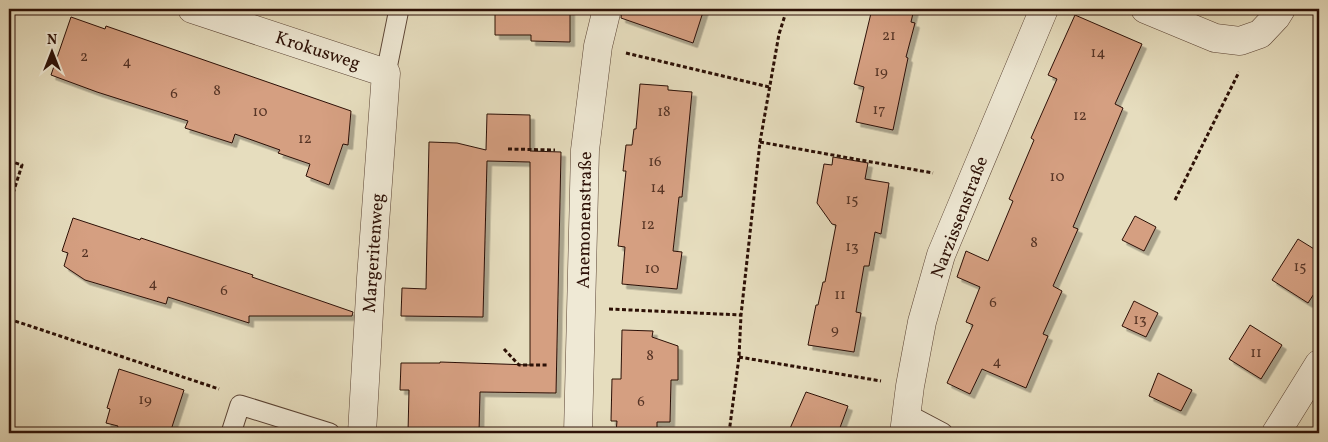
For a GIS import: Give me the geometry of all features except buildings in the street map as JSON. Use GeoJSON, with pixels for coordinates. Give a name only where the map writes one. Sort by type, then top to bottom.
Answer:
{"type":"FeatureCollection","features":[{"type":"Feature","properties":{"kind":"street","name":"Krokusweg"},"geometry":{"type":"LineString","coordinates":[[192,9],[248,17],[386,73]]}},
{"type":"Feature","properties":{"kind":"street","name":"Anemonenstraße"},"geometry":{"type":"LineString","coordinates":[[578,433],[585,150],[598,46],[607,9]]}},
{"type":"Feature","properties":{"kind":"street","name":"Narzissenstraße"},"geometry":{"type":"LineString","coordinates":[[905,424],[922,322],[941,255],[1044,9]]}},
{"type":"Feature","properties":{"kind":"street"},"geometry":{"type":"LineString","coordinates":[[1145,9],[1215,38],[1240,41],[1260,34],[1281,9]]}},
{"type":"Feature","properties":{"kind":"street","name":"Margeritenweg"},"geometry":{"type":"LineString","coordinates":[[362,433],[370,278],[386,73]]}},
{"type":"Feature","properties":{"kind":"street"},"geometry":{"type":"LineString","coordinates":[[1276,433],[1319,364]]}},
{"type":"Feature","properties":{"kind":"lane"},"geometry":{"type":"LineString","coordinates":[[386,73],[399,9]]}},
{"type":"Feature","properties":{"kind":"lane"},"geometry":{"type":"LineString","coordinates":[[231,433],[240,406],[330,433]]}},
{"type":"Feature","properties":{"kind":"lane"},"geometry":{"type":"LineString","coordinates":[[905,424],[943,433]]}},
{"type":"Feature","properties":{"kind":"path"},"geometry":{"type":"LineString","coordinates":[[729,433],[739,357],[741,315],[760,142],[779,34],[787,9]]}},
{"type":"Feature","properties":{"kind":"path"},"geometry":{"type":"LineString","coordinates":[[1175,200],[1253,43],[1251,38]]}},
{"type":"Feature","properties":{"kind":"path"},"geometry":{"type":"LineString","coordinates":[[598,46],[769,87]]}},
{"type":"Feature","properties":{"kind":"path"},"geometry":{"type":"LineString","coordinates":[[760,142],[933,173]]}},
{"type":"Feature","properties":{"kind":"path"},"geometry":{"type":"LineString","coordinates":[[508,149],[585,150]]}},
{"type":"Feature","properties":{"kind":"path"},"geometry":{"type":"LineString","coordinates":[[9,161],[22,165],[9,206]]}},
{"type":"Feature","properties":{"kind":"path"},"geometry":{"type":"LineString","coordinates":[[581,308],[741,315]]}},
{"type":"Feature","properties":{"kind":"path"},"geometry":{"type":"LineString","coordinates":[[9,319],[233,394],[240,406]]}},
{"type":"Feature","properties":{"kind":"path"},"geometry":{"type":"LineString","coordinates":[[504,349],[519,365],[580,366]]}},
{"type":"Feature","properties":{"kind":"path"},"geometry":{"type":"LineString","coordinates":[[739,357],[910,386]]}}]}
